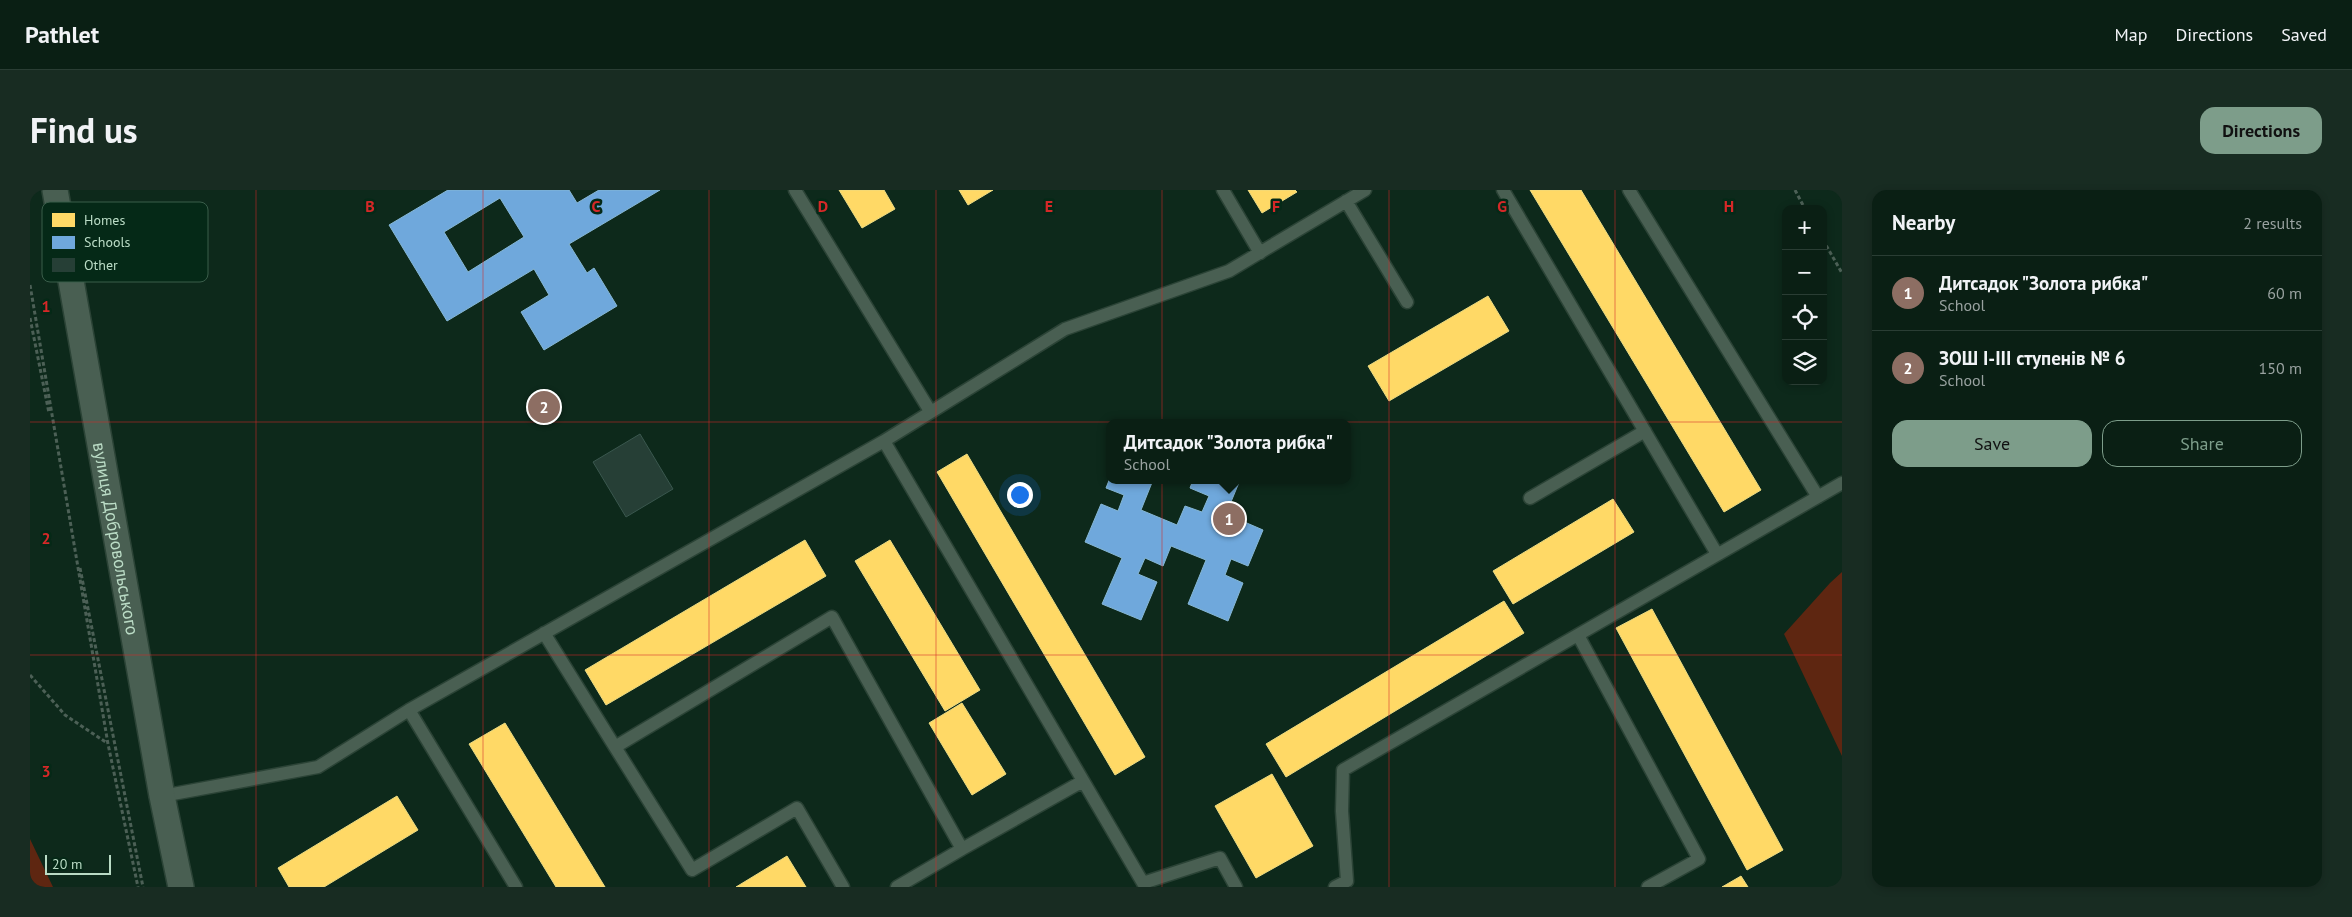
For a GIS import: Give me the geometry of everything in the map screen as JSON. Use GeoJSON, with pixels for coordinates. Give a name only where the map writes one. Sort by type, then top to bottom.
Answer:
{"type":"FeatureCollection","features":[{"type":"Feature","properties":{"kind":"street","name":"вулиця Добровольського"},"geometry":{"type":"LineString","coordinates":[[71,282],[162,796],[181,887]]}},
{"type":"Feature","properties":{"kind":"lane"},"geometry":{"type":"LineString","coordinates":[[795,190],[930,411]]}},
{"type":"Feature","properties":{"kind":"lane"},"geometry":{"type":"LineString","coordinates":[[1223,190],[1260,253]]}},
{"type":"Feature","properties":{"kind":"lane"},"geometry":{"type":"LineString","coordinates":[[162,796],[318,767],[409,710],[884,441],[1065,329],[1229,272],[1365,190]]}},
{"type":"Feature","properties":{"kind":"lane"},"geometry":{"type":"LineString","coordinates":[[1503,190],[1717,554]]}},
{"type":"Feature","properties":{"kind":"lane"},"geometry":{"type":"LineString","coordinates":[[1629,190],[1818,497]]}},
{"type":"Feature","properties":{"kind":"lane"},"geometry":{"type":"LineString","coordinates":[[1346,201],[1407,302]]}},
{"type":"Feature","properties":{"kind":"lane"},"geometry":{"type":"LineString","coordinates":[[1530,498],[1645,431]]}},
{"type":"Feature","properties":{"kind":"lane"},"geometry":{"type":"LineString","coordinates":[[884,441],[1083,781],[1141,885],[1220,858],[1236,887]]}},
{"type":"Feature","properties":{"kind":"lane"},"geometry":{"type":"LineString","coordinates":[[1334,887],[1347,880],[1342,811],[1343,770],[1842,483]]}},
{"type":"Feature","properties":{"kind":"lane"},"geometry":{"type":"LineString","coordinates":[[615,747],[832,617],[962,849]]}},
{"type":"Feature","properties":{"kind":"lane"},"geometry":{"type":"LineString","coordinates":[[544,633],[692,870],[797,808],[843,887]]}},
{"type":"Feature","properties":{"kind":"lane"},"geometry":{"type":"LineString","coordinates":[[1578,635],[1699,859],[1648,887]]}},
{"type":"Feature","properties":{"kind":"lane"},"geometry":{"type":"LineString","coordinates":[[409,710],[516,887]]}},
{"type":"Feature","properties":{"kind":"lane"},"geometry":{"type":"LineString","coordinates":[[897,887],[1083,781]]}},
{"type":"Feature","properties":{"kind":"path"},"geometry":{"type":"LineString","coordinates":[[1795,190],[1804,205]]}},
{"type":"Feature","properties":{"kind":"path"},"geometry":{"type":"LineString","coordinates":[[1827,247],[1842,273]]}},
{"type":"Feature","properties":{"kind":"path"},"geometry":{"type":"LineString","coordinates":[[30,285],[108,744],[138,887]]}},
{"type":"Feature","properties":{"kind":"path"},"geometry":{"type":"LineString","coordinates":[[30,318],[143,887]]}},
{"type":"Feature","properties":{"kind":"path"},"geometry":{"type":"LineString","coordinates":[[30,675],[65,715],[108,744]]}},
{"type":"Feature","properties":{"kind":"shaded area"},"geometry":{"type":"Polygon","coordinates":[[[1842,572],[1842,756],[1784,634],[1842,572]]]}},
{"type":"Feature","properties":{"kind":"shaded area"},"geometry":{"type":"Polygon","coordinates":[[[30,839],[53,887],[30,887],[30,839]]]}},
{"type":"Feature","properties":{"kind":"building: Homes"},"geometry":{"type":"Polygon","coordinates":[[[839,190],[884,190],[895,209],[862,228],[839,190]]]}},
{"type":"Feature","properties":{"kind":"building: Homes"},"geometry":{"type":"Polygon","coordinates":[[[959,190],[993,190],[968,205],[959,190]]]}},
{"type":"Feature","properties":{"kind":"building: Homes"},"geometry":{"type":"Polygon","coordinates":[[[1248,190],[1295,190],[1297,192],[1262,213],[1248,190]]]}},
{"type":"Feature","properties":{"kind":"building: Homes"},"geometry":{"type":"Polygon","coordinates":[[[1530,190],[1581,190],[1761,490],[1724,512],[1530,190]]]}},
{"type":"Feature","properties":{"kind":"building: Homes"},"geometry":{"type":"Polygon","coordinates":[[[1488,296],[1509,331],[1389,401],[1368,366],[1488,296]]]}},
{"type":"Feature","properties":{"kind":"building: Homes"},"geometry":{"type":"Polygon","coordinates":[[[967,454],[1145,757],[1115,775],[937,472],[967,454]]]}},
{"type":"Feature","properties":{"kind":"building: Homes"},"geometry":{"type":"Polygon","coordinates":[[[1613,499],[1634,532],[1513,604],[1493,571],[1613,499]]]}},
{"type":"Feature","properties":{"kind":"building: Homes"},"geometry":{"type":"Polygon","coordinates":[[[805,540],[826,576],[606,705],[585,670],[805,540]]]}},
{"type":"Feature","properties":{"kind":"building: Homes"},"geometry":{"type":"Polygon","coordinates":[[[890,540],[980,690],[945,711],[855,561],[890,540]]]}},
{"type":"Feature","properties":{"kind":"building: Homes"},"geometry":{"type":"Polygon","coordinates":[[[1504,601],[1524,633],[1286,777],[1266,744],[1504,601]]]}},
{"type":"Feature","properties":{"kind":"building: Homes"},"geometry":{"type":"Polygon","coordinates":[[[1652,609],[1783,850],[1747,870],[1616,628],[1652,609]]]}},
{"type":"Feature","properties":{"kind":"building: Homes"},"geometry":{"type":"Polygon","coordinates":[[[962,703],[1006,774],[972,795],[929,723],[962,703]]]}},
{"type":"Feature","properties":{"kind":"building: Homes"},"geometry":{"type":"Polygon","coordinates":[[[505,723],[605,887],[556,887],[469,744],[505,723]]]}},
{"type":"Feature","properties":{"kind":"building: Homes"},"geometry":{"type":"Polygon","coordinates":[[[1272,774],[1313,846],[1256,878],[1215,806],[1272,774]]]}},
{"type":"Feature","properties":{"kind":"building: Homes"},"geometry":{"type":"Polygon","coordinates":[[[397,796],[418,830],[324,887],[289,887],[278,868],[397,796]]]}},
{"type":"Feature","properties":{"kind":"building: Homes"},"geometry":{"type":"Polygon","coordinates":[[[787,856],[806,887],[736,887],[787,856]]]}},
{"type":"Feature","properties":{"kind":"building: Homes"},"geometry":{"type":"Polygon","coordinates":[[[1741,876],[1748,887],[1722,887],[1741,876]]]}},
{"type":"Feature","properties":{"kind":"building: Schools"},"geometry":{"type":"Polygon","coordinates":[[[448,190],[569,190],[577,203],[599,190],[660,190],[569,244],[587,273],[594,268],[617,306],[544,350],[521,312],[549,295],[534,269],[447,321],[389,225],[448,190]],[[500,198],[444,232],[468,272],[524,237],[500,198]]]}},
{"type":"Feature","properties":{"kind":"building: Schools"},"geometry":{"type":"Polygon","coordinates":[[[1108,484],[1151,484],[1141,510],[1177,525],[1185,506],[1202,512],[1209,496],[1190,488],[1192,484],[1238,484],[1226,514],[1263,530],[1248,566],[1231,559],[1225,575],[1243,583],[1228,621],[1188,604],[1206,560],[1171,546],[1163,566],[1145,558],[1138,574],[1157,582],[1141,620],[1102,604],[1122,558],[1085,542],[1101,504],[1118,511],[1124,495],[1106,488],[1108,484]]]}},
{"type":"Feature","properties":{"kind":"building: Other"},"geometry":{"type":"Polygon","coordinates":[[[640,434],[673,489],[626,517],[593,462],[640,434]]]}},
{"type":"Feature","properties":{"kind":"place","name":"ЗОШ І-ІІІ ступенів № 6"},"geometry":{"type":"Point","coordinates":[544,407]}},
{"type":"Feature","properties":{"kind":"place","name":"Дитсадок \"Золота рибка\""},"geometry":{"type":"Point","coordinates":[1229,519]}}]}
